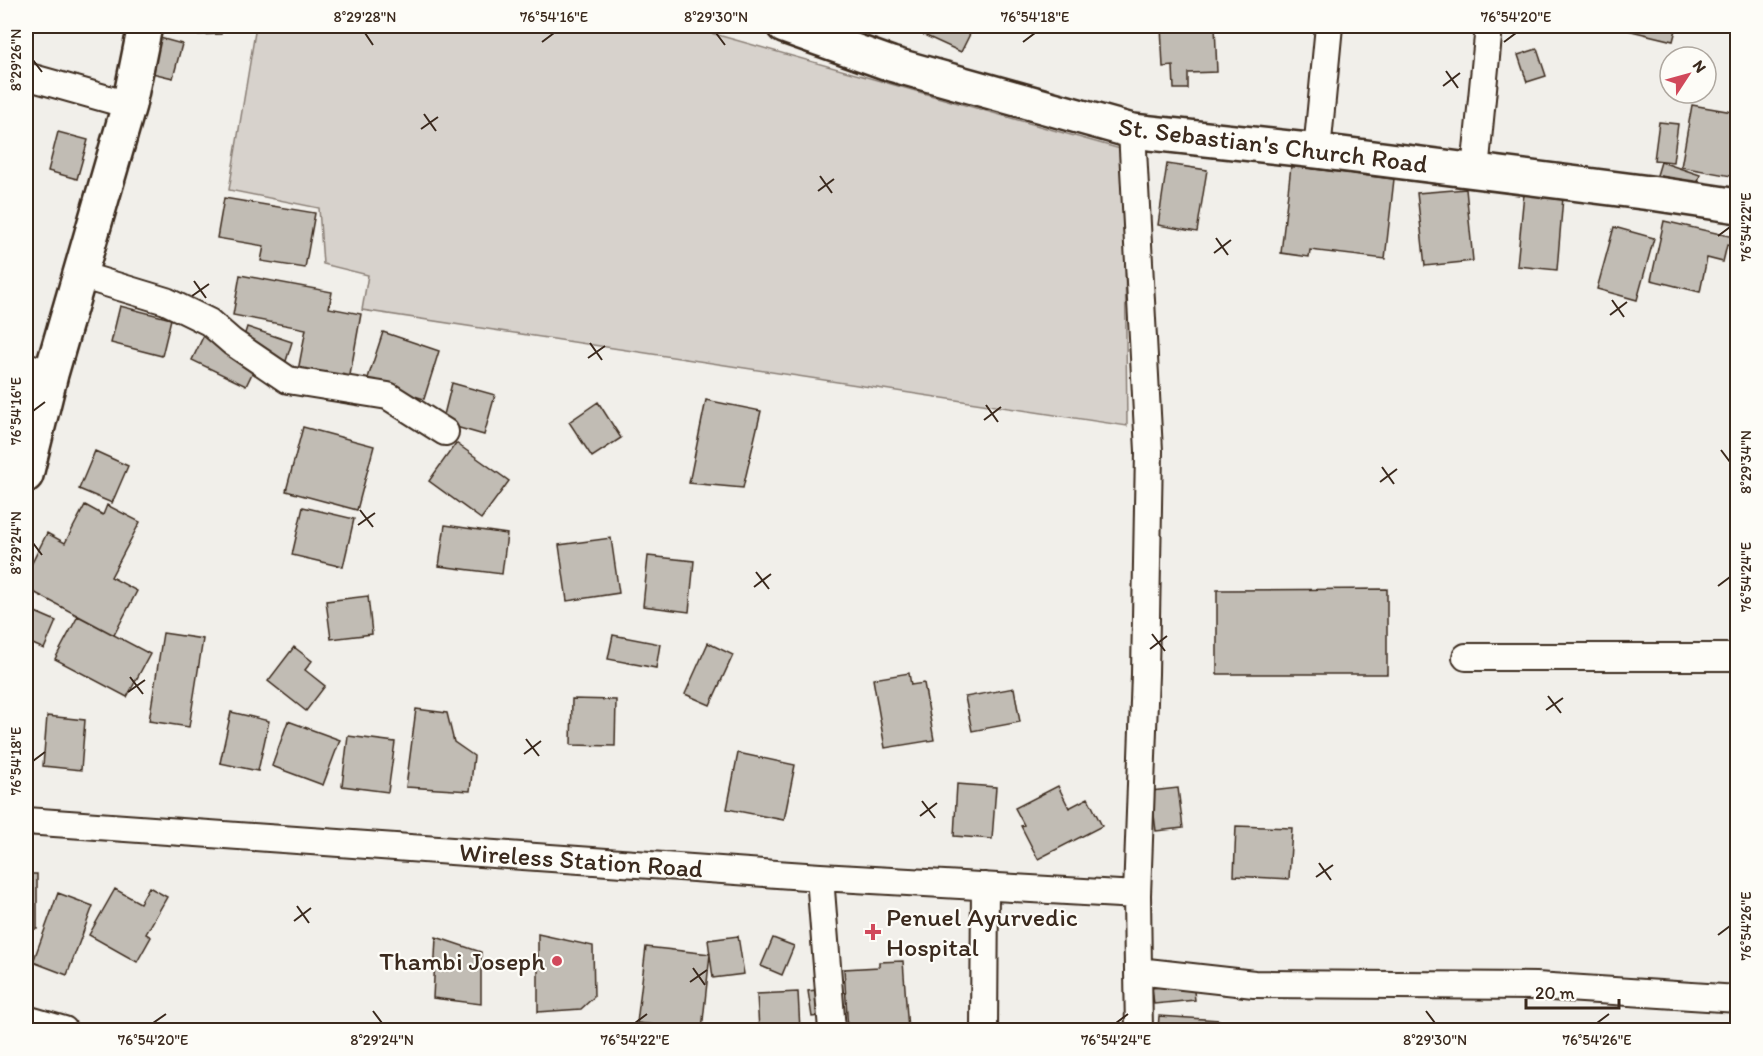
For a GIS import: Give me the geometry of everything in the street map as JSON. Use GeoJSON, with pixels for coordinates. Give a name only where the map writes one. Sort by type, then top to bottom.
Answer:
{"type":"FeatureCollection","features":[{"type":"Feature","properties":{"kind":"street"},"geometry":{"type":"LineString","coordinates":[[26,475],[38,370],[80,275],[129,105],[145,26]]}},
{"type":"Feature","properties":{"kind":"street","name":"St. Sebastian's Church Road"},"geometry":{"type":"LineString","coordinates":[[784,26],[891,64],[1132,130],[1317,151],[1737,206]]}},
{"type":"Feature","properties":{"kind":"street"},"geometry":{"type":"LineString","coordinates":[[1317,151],[1329,26]]}},
{"type":"Feature","properties":{"kind":"street"},"geometry":{"type":"LineString","coordinates":[[1475,171],[1489,26]]}},
{"type":"Feature","properties":{"kind":"street"},"geometry":{"type":"LineString","coordinates":[[26,76],[129,105]]}},
{"type":"Feature","properties":{"kind":"street"},"geometry":{"type":"LineString","coordinates":[[1132,130],[1149,451],[1145,674],[1137,895],[1139,1030]]}},
{"type":"Feature","properties":{"kind":"street"},"geometry":{"type":"LineString","coordinates":[[80,275],[166,302],[209,322],[231,342],[288,380],[388,396],[445,432]]}},
{"type":"Feature","properties":{"kind":"street"},"geometry":{"type":"LineString","coordinates":[[1466,657],[1737,657]]}},
{"type":"Feature","properties":{"kind":"street","name":"Wireless Station Road"},"geometry":{"type":"LineString","coordinates":[[26,821],[820,877],[1137,895]]}},
{"type":"Feature","properties":{"kind":"street"},"geometry":{"type":"LineString","coordinates":[[820,877],[832,1030]]}},
{"type":"Feature","properties":{"kind":"street"},"geometry":{"type":"LineString","coordinates":[[984,886],[984,1030]]}},
{"type":"Feature","properties":{"kind":"street"},"geometry":{"type":"LineString","coordinates":[[1138,970],[1254,984],[1536,986],[1737,999]]}},
{"type":"Feature","properties":{"kind":"street"},"geometry":{"type":"LineString","coordinates":[[26,1019],[64,1030]]}},
{"type":"Feature","properties":{"kind":"shaded area"},"geometry":{"type":"Polygon","coordinates":[[[256,26],[686,26],[1124,150],[1127,426],[362,310],[368,275],[323,264],[319,208],[229,190],[256,26]]]}},
{"type":"Feature","properties":{"kind":"building"},"geometry":{"type":"Polygon","coordinates":[[[188,26],[220,26],[221,34],[189,35],[188,26]]]}},
{"type":"Feature","properties":{"kind":"building"},"geometry":{"type":"Polygon","coordinates":[[[916,26],[974,26],[961,52],[913,30],[916,26]]]}},
{"type":"Feature","properties":{"kind":"building"},"geometry":{"type":"Polygon","coordinates":[[[1161,26],[1215,26],[1217,72],[1188,73],[1188,89],[1174,89],[1173,66],[1163,67],[1161,26]]]}},
{"type":"Feature","properties":{"kind":"building"},"geometry":{"type":"Polygon","coordinates":[[[1628,26],[1677,26],[1673,41],[1627,30],[1628,26]]]}},
{"type":"Feature","properties":{"kind":"building"},"geometry":{"type":"Polygon","coordinates":[[[160,38],[182,44],[173,78],[152,73],[160,38]]]}},
{"type":"Feature","properties":{"kind":"building"},"geometry":{"type":"Polygon","coordinates":[[[1537,49],[1546,76],[1527,82],[1518,55],[1537,49]]]}},
{"type":"Feature","properties":{"kind":"building"},"geometry":{"type":"Polygon","coordinates":[[[1692,105],[1738,113],[1738,138],[1731,176],[1681,167],[1692,105]]]}},
{"type":"Feature","properties":{"kind":"building"},"geometry":{"type":"Polygon","coordinates":[[[1659,122],[1678,124],[1673,162],[1654,160],[1659,122]]]}},
{"type":"Feature","properties":{"kind":"building"},"geometry":{"type":"Polygon","coordinates":[[[58,132],[88,140],[77,179],[48,171],[58,132]]]}},
{"type":"Feature","properties":{"kind":"building"},"geometry":{"type":"Polygon","coordinates":[[[1661,162],[1700,175],[1693,198],[1654,185],[1661,162]]]}},
{"type":"Feature","properties":{"kind":"building"},"geometry":{"type":"Polygon","coordinates":[[[1167,164],[1207,170],[1197,232],[1158,225],[1167,164]]]}},
{"type":"Feature","properties":{"kind":"building"},"geometry":{"type":"Polygon","coordinates":[[[1291,166],[1394,179],[1385,259],[1310,250],[1309,257],[1281,253],[1291,166]]]}},
{"type":"Feature","properties":{"kind":"building"},"geometry":{"type":"Polygon","coordinates":[[[1466,189],[1473,261],[1425,266],[1417,193],[1466,189]]]}},
{"type":"Feature","properties":{"kind":"building"},"geometry":{"type":"Polygon","coordinates":[[[1524,193],[1563,197],[1557,270],[1517,266],[1524,193]]]}},
{"type":"Feature","properties":{"kind":"building"},"geometry":{"type":"Polygon","coordinates":[[[224,198],[315,213],[305,268],[261,261],[264,246],[217,238],[224,198]]]}},
{"type":"Feature","properties":{"kind":"building"},"geometry":{"type":"Polygon","coordinates":[[[1664,221],[1738,238],[1738,247],[1727,245],[1723,262],[1707,258],[1700,292],[1651,280],[1664,221]]]}},
{"type":"Feature","properties":{"kind":"building"},"geometry":{"type":"Polygon","coordinates":[[[1614,227],[1654,238],[1637,300],[1597,289],[1614,227]]]}},
{"type":"Feature","properties":{"kind":"building"},"geometry":{"type":"Polygon","coordinates":[[[240,275],[332,292],[329,308],[361,314],[348,386],[297,376],[306,329],[233,315],[240,275]]]}},
{"type":"Feature","properties":{"kind":"building"},"geometry":{"type":"Polygon","coordinates":[[[120,306],[171,319],[162,356],[111,343],[120,306]]]}},
{"type":"Feature","properties":{"kind":"building"},"geometry":{"type":"Polygon","coordinates":[[[247,327],[292,342],[286,361],[241,346],[247,327]]]}},
{"type":"Feature","properties":{"kind":"building"},"geometry":{"type":"Polygon","coordinates":[[[383,332],[439,351],[424,399],[367,381],[383,332]]]}},
{"type":"Feature","properties":{"kind":"building"},"geometry":{"type":"Polygon","coordinates":[[[204,335],[258,361],[246,386],[192,360],[204,335]]]}},
{"type":"Feature","properties":{"kind":"building"},"geometry":{"type":"Polygon","coordinates":[[[452,383],[495,395],[484,435],[442,423],[452,383]]]}},
{"type":"Feature","properties":{"kind":"building"},"geometry":{"type":"Polygon","coordinates":[[[706,400],[761,411],[743,488],[689,483],[706,400]]]}},
{"type":"Feature","properties":{"kind":"building"},"geometry":{"type":"Polygon","coordinates":[[[598,402],[621,438],[592,457],[569,422],[598,402]]]}},
{"type":"Feature","properties":{"kind":"building"},"geometry":{"type":"Polygon","coordinates":[[[303,427],[374,446],[357,510],[286,491],[303,427]]]}},
{"type":"Feature","properties":{"kind":"building"},"geometry":{"type":"Polygon","coordinates":[[[456,443],[509,481],[481,519],[429,481],[456,443]]]}},
{"type":"Feature","properties":{"kind":"building"},"geometry":{"type":"Polygon","coordinates":[[[95,451],[128,466],[112,503],[79,489],[95,451]]]}},
{"type":"Feature","properties":{"kind":"building"},"geometry":{"type":"Polygon","coordinates":[[[85,505],[103,515],[107,505],[140,522],[111,577],[137,591],[114,635],[26,588],[26,575],[47,533],[65,543],[85,505]]]}},
{"type":"Feature","properties":{"kind":"building"},"geometry":{"type":"Polygon","coordinates":[[[303,507],[354,519],[343,567],[292,555],[303,507]]]}},
{"type":"Feature","properties":{"kind":"building"},"geometry":{"type":"Polygon","coordinates":[[[445,525],[507,534],[502,574],[439,566],[445,525]]]}},
{"type":"Feature","properties":{"kind":"building"},"geometry":{"type":"Polygon","coordinates":[[[611,538],[619,593],[567,601],[559,545],[611,538]]]}},
{"type":"Feature","properties":{"kind":"building"},"geometry":{"type":"Polygon","coordinates":[[[648,556],[694,561],[689,612],[643,606],[648,556]]]}},
{"type":"Feature","properties":{"kind":"building"},"geometry":{"type":"Polygon","coordinates":[[[1387,589],[1387,674],[1217,674],[1217,590],[1387,589]]]}},
{"type":"Feature","properties":{"kind":"building"},"geometry":{"type":"Polygon","coordinates":[[[368,596],[372,634],[331,639],[326,601],[368,596]]]}},
{"type":"Feature","properties":{"kind":"building"},"geometry":{"type":"Polygon","coordinates":[[[26,608],[56,621],[44,649],[26,641],[26,608]]]}},
{"type":"Feature","properties":{"kind":"building"},"geometry":{"type":"Polygon","coordinates":[[[78,616],[150,654],[127,697],[55,659],[78,616]]]}},
{"type":"Feature","properties":{"kind":"building"},"geometry":{"type":"Polygon","coordinates":[[[163,633],[203,639],[189,727],[149,721],[163,633]]]}},
{"type":"Feature","properties":{"kind":"building"},"geometry":{"type":"Polygon","coordinates":[[[613,635],[660,644],[656,668],[608,659],[613,635]]]}},
{"type":"Feature","properties":{"kind":"building"},"geometry":{"type":"Polygon","coordinates":[[[708,643],[733,655],[710,705],[685,694],[708,643]]]}},
{"type":"Feature","properties":{"kind":"building"},"geometry":{"type":"Polygon","coordinates":[[[294,647],[312,661],[305,670],[325,686],[306,711],[268,681],[294,647]]]}},
{"type":"Feature","properties":{"kind":"building"},"geometry":{"type":"Polygon","coordinates":[[[909,673],[911,685],[924,683],[934,740],[885,748],[873,679],[909,673]]]}},
{"type":"Feature","properties":{"kind":"building"},"geometry":{"type":"Polygon","coordinates":[[[1014,688],[1020,722],[972,731],[965,697],[1014,688]]]}},
{"type":"Feature","properties":{"kind":"building"},"geometry":{"type":"Polygon","coordinates":[[[572,699],[616,700],[615,746],[571,745],[572,699]]]}},
{"type":"Feature","properties":{"kind":"building"},"geometry":{"type":"Polygon","coordinates":[[[416,709],[447,713],[454,742],[474,756],[470,791],[406,787],[416,709]]]}},
{"type":"Feature","properties":{"kind":"building"},"geometry":{"type":"Polygon","coordinates":[[[231,712],[269,721],[258,771],[220,763],[231,712]]]}},
{"type":"Feature","properties":{"kind":"building"},"geometry":{"type":"Polygon","coordinates":[[[47,716],[85,720],[81,770],[43,766],[47,716]]]}},
{"type":"Feature","properties":{"kind":"building"},"geometry":{"type":"Polygon","coordinates":[[[288,721],[340,740],[323,785],[272,766],[288,721]]]}},
{"type":"Feature","properties":{"kind":"building"},"geometry":{"type":"Polygon","coordinates":[[[348,736],[395,742],[388,792],[342,786],[348,736]]]}},
{"type":"Feature","properties":{"kind":"building"},"geometry":{"type":"Polygon","coordinates":[[[738,753],[795,765],[784,820],[727,809],[738,753]]]}},
{"type":"Feature","properties":{"kind":"building"},"geometry":{"type":"Polygon","coordinates":[[[957,784],[996,787],[992,839],[954,836],[957,784]]]}},
{"type":"Feature","properties":{"kind":"building"},"geometry":{"type":"Polygon","coordinates":[[[1058,786],[1069,808],[1088,798],[1102,826],[1038,859],[1021,826],[1024,825],[1015,808],[1058,786]]]}},
{"type":"Feature","properties":{"kind":"building"},"geometry":{"type":"Polygon","coordinates":[[[1178,788],[1183,828],[1156,831],[1151,791],[1178,788]]]}},
{"type":"Feature","properties":{"kind":"building"},"geometry":{"type":"Polygon","coordinates":[[[1236,826],[1292,828],[1289,879],[1234,876],[1236,826]]]}},
{"type":"Feature","properties":{"kind":"building"},"geometry":{"type":"Polygon","coordinates":[[[26,874],[37,874],[37,929],[26,929],[26,874]]]}},
{"type":"Feature","properties":{"kind":"building"},"geometry":{"type":"Polygon","coordinates":[[[149,887],[167,897],[146,934],[151,937],[137,962],[89,935],[115,889],[140,903],[149,887]]]}},
{"type":"Feature","properties":{"kind":"building"},"geometry":{"type":"Polygon","coordinates":[[[58,893],[93,906],[67,975],[33,962],[58,893]]]}},
{"type":"Feature","properties":{"kind":"building"},"geometry":{"type":"Polygon","coordinates":[[[538,934],[593,946],[594,997],[581,1009],[538,1012],[538,934]]]}},
{"type":"Feature","properties":{"kind":"building"},"geometry":{"type":"Polygon","coordinates":[[[738,936],[744,974],[713,978],[708,940],[738,936]]]}},
{"type":"Feature","properties":{"kind":"building"},"geometry":{"type":"Polygon","coordinates":[[[436,937],[481,952],[481,1004],[433,998],[436,937]]]}},
{"type":"Feature","properties":{"kind":"building"},"geometry":{"type":"Polygon","coordinates":[[[773,938],[794,946],[782,975],[761,966],[773,938]]]}},
{"type":"Feature","properties":{"kind":"building"},"geometry":{"type":"Polygon","coordinates":[[[646,947],[710,954],[702,1030],[637,1023],[646,947]]]}},
{"type":"Feature","properties":{"kind":"building"},"geometry":{"type":"Polygon","coordinates":[[[903,961],[908,1030],[848,1030],[844,969],[879,967],[879,962],[903,961]]]}},
{"type":"Feature","properties":{"kind":"building"},"geometry":{"type":"Polygon","coordinates":[[[1193,983],[1195,1000],[1154,1004],[1152,988],[1193,983]]]}},
{"type":"Feature","properties":{"kind":"building"},"geometry":{"type":"Polygon","coordinates":[[[826,989],[829,1015],[812,1017],[808,991],[826,989]]]}},
{"type":"Feature","properties":{"kind":"building"},"geometry":{"type":"Polygon","coordinates":[[[798,992],[800,1030],[759,1030],[757,994],[798,992]]]}},
{"type":"Feature","properties":{"kind":"building"},"geometry":{"type":"Polygon","coordinates":[[[1159,1016],[1219,1020],[1218,1030],[1158,1030],[1159,1016]]]}},
{"type":"Feature","properties":{"kind":"building"},"geometry":{"type":"Polygon","coordinates":[[[1274,1024],[1276,1030],[1249,1030],[1274,1024]]]}},
{"type":"Feature","properties":{"kind":"place","name":"Penuel Ayurvedic Hospital"},"geometry":{"type":"Point","coordinates":[873,932]}},
{"type":"Feature","properties":{"kind":"place","name":"Thambi Joseph"},"geometry":{"type":"Point","coordinates":[557,961]}}]}
